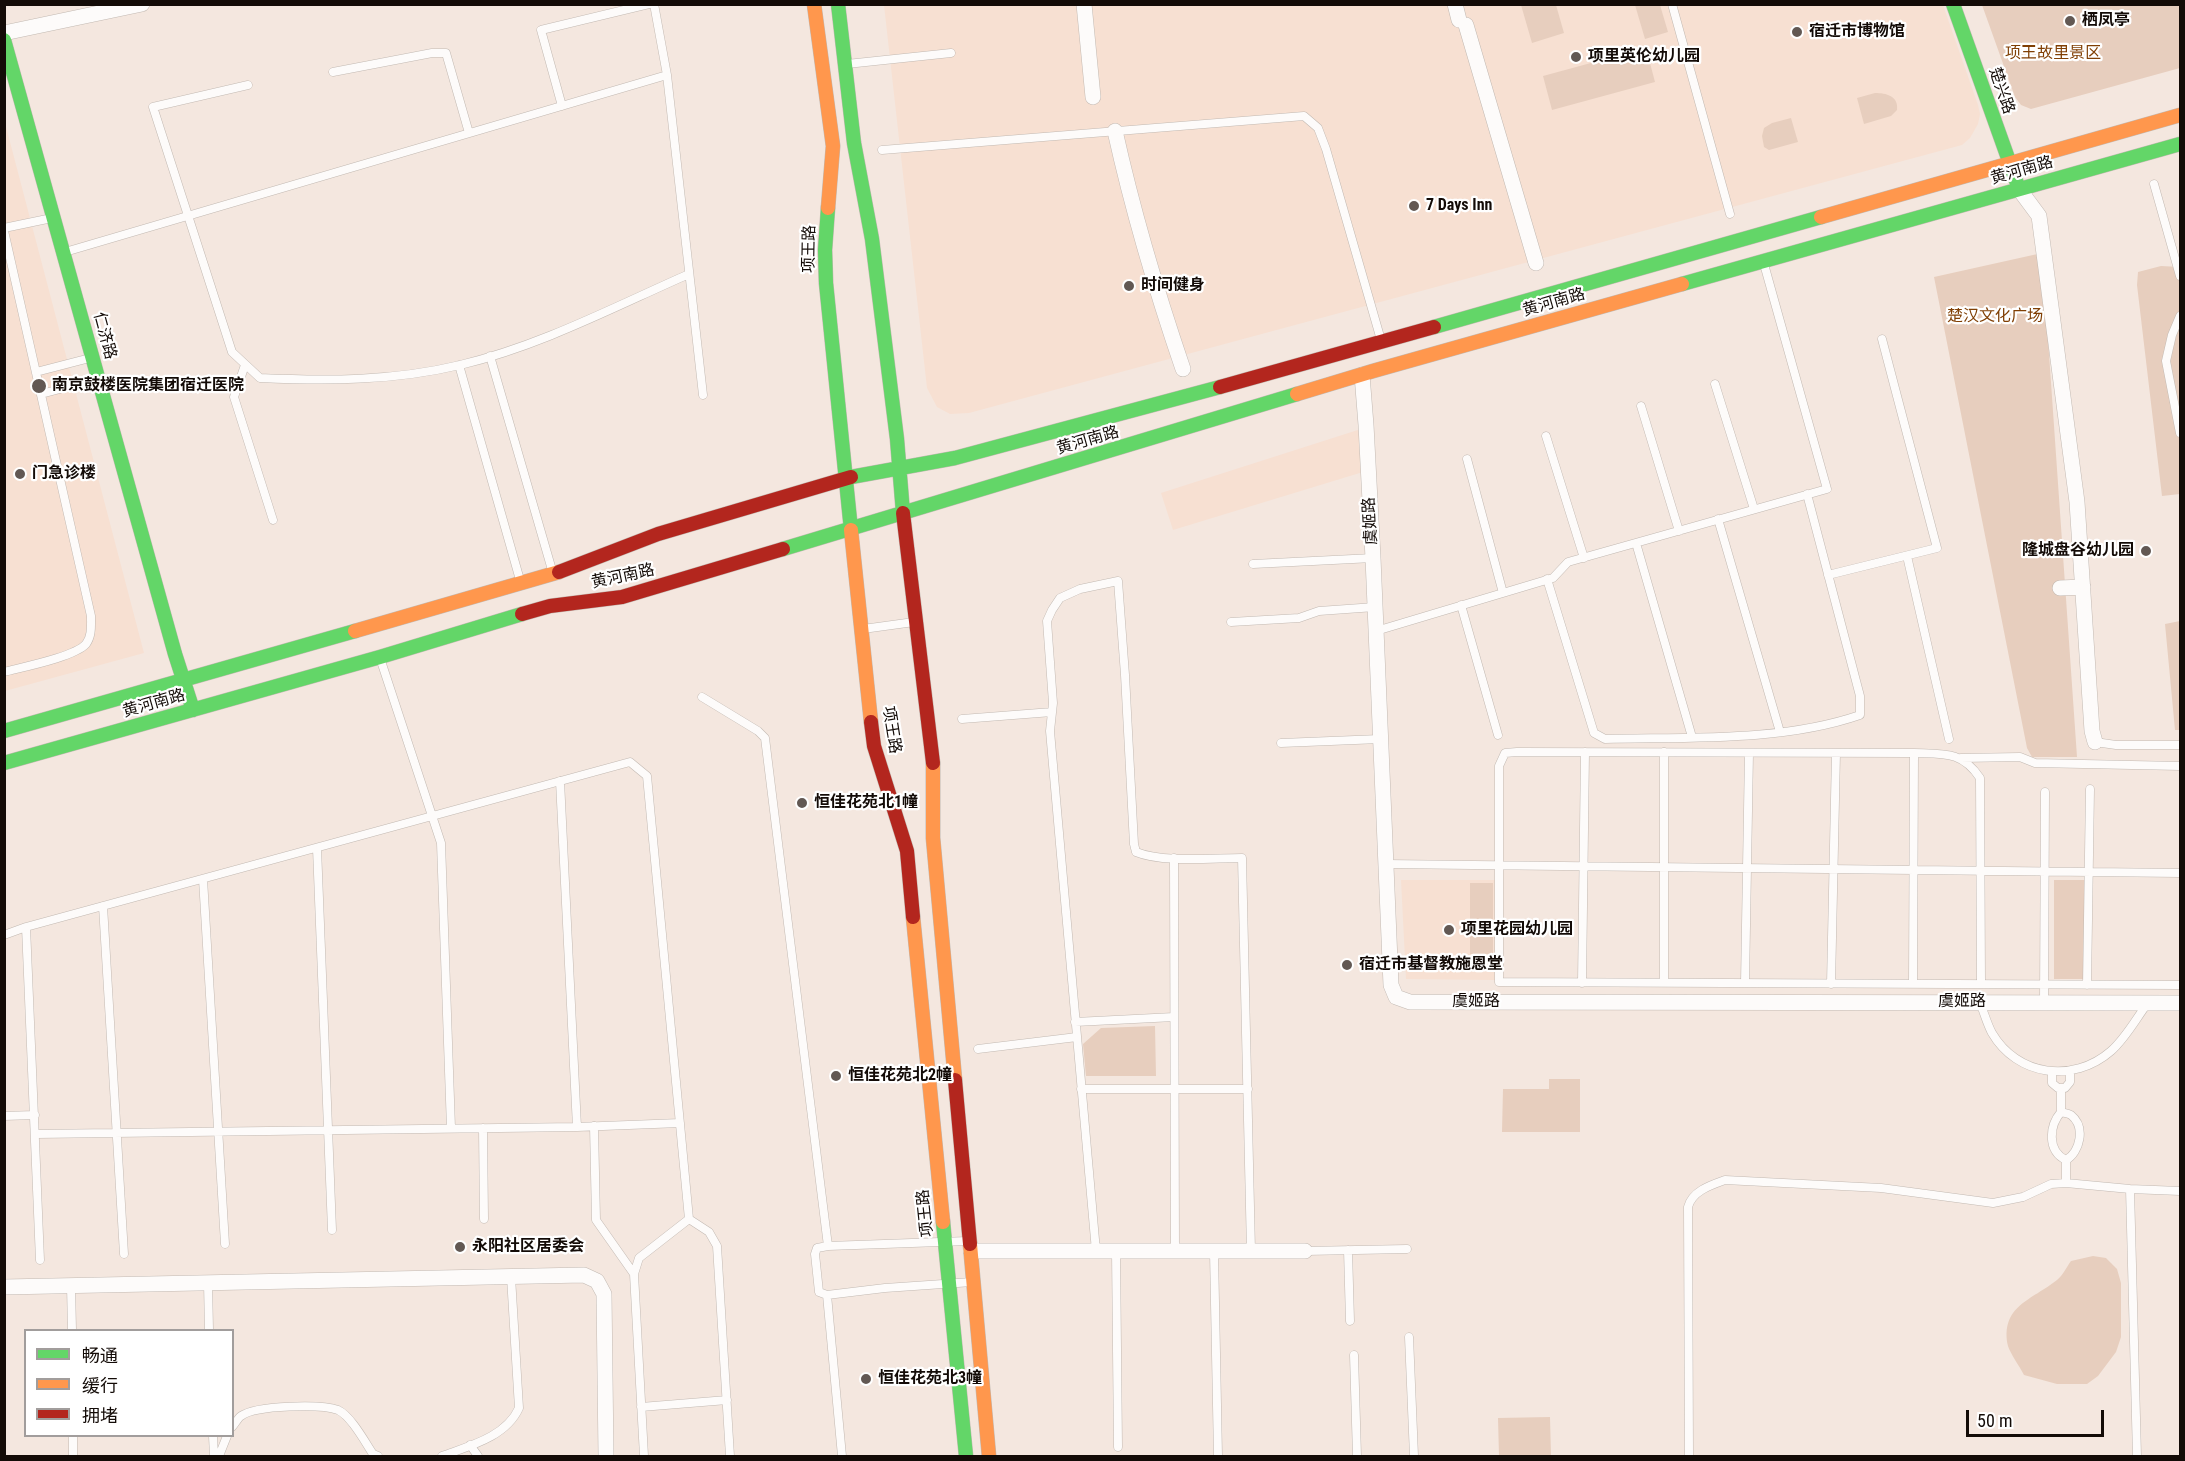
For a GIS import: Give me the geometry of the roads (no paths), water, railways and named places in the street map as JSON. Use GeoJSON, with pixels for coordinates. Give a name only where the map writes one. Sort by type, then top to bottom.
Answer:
{"type":"FeatureCollection","features":[{"type":"Feature","properties":{"kind":"main road","name":"项王路"},"geometry":{"type":"LineString","coordinates":[[814,4],[833,146],[825,250],[826,283],[851,530],[874,746],[907,851],[966,1456]]}},
{"type":"Feature","properties":{"kind":"main road"},"geometry":{"type":"LineString","coordinates":[[838,4],[854,143],[872,239],[934,769],[933,838],[989,1456]]}},
{"type":"Feature","properties":{"kind":"main road","name":"楚兴路"},"geometry":{"type":"LineString","coordinates":[[1953,4],[2019,189]]}},
{"type":"Feature","properties":{"kind":"main road","name":"仁济路"},"geometry":{"type":"LineString","coordinates":[[4,40],[193,710]]}},
{"type":"Feature","properties":{"kind":"main road","name":"黄河南路"},"geometry":{"type":"LineString","coordinates":[[4,763],[380,657],[549,606],[622,597],[851,530],[1362,375],[1386,354],[1717,248],[2181,115]]}},
{"type":"Feature","properties":{"kind":"main road","name":"黄河南路"},"geometry":{"type":"LineString","coordinates":[[4,732],[554,574],[658,534],[846,478],[900,470],[955,458],[1763,260],[2181,144]]}},
{"type":"Feature","properties":{"kind":"street"},"geometry":{"type":"LineString","coordinates":[[4,33],[142,4]]}},
{"type":"Feature","properties":{"kind":"street"},"geometry":{"type":"LineString","coordinates":[[1084,4],[1093,98]]}},
{"type":"Feature","properties":{"kind":"street"},"geometry":{"type":"LineString","coordinates":[[1455,4],[1463,22],[1536,263]]}},
{"type":"Feature","properties":{"kind":"street"},"geometry":{"type":"LineString","coordinates":[[1115,130],[1132,206],[1158,296],[1183,369]]}},
{"type":"Feature","properties":{"kind":"street"},"geometry":{"type":"LineString","coordinates":[[2019,189],[2039,216],[2074,477],[2092,731],[2096,742]]}},
{"type":"Feature","properties":{"kind":"street","name":"虞姬路"},"geometry":{"type":"LineString","coordinates":[[1362,375],[1373,558],[1391,985],[1396,997],[1410,1002],[2181,1003]]}},
{"type":"Feature","properties":{"kind":"street"},"geometry":{"type":"LineString","coordinates":[[2060,588],[2083,587]]}},
{"type":"Feature","properties":{"kind":"street"},"geometry":{"type":"LineString","coordinates":[[970,1246],[1096,1251],[1305,1251]]}},
{"type":"Feature","properties":{"kind":"street"},"geometry":{"type":"LineString","coordinates":[[4,1287],[584,1275],[597,1281],[604,1294],[606,1456]]}},
{"type":"Feature","properties":{"kind":"lane"},"geometry":{"type":"LineString","coordinates":[[562,106],[541,30],[649,4]]}},
{"type":"Feature","properties":{"kind":"lane"},"geometry":{"type":"LineString","coordinates":[[654,4],[667,75],[703,396]]}},
{"type":"Feature","properties":{"kind":"lane"},"geometry":{"type":"LineString","coordinates":[[1672,4],[1730,214]]}},
{"type":"Feature","properties":{"kind":"lane"},"geometry":{"type":"LineString","coordinates":[[333,72],[442,51],[446,53],[470,133]]}},
{"type":"Feature","properties":{"kind":"lane"},"geometry":{"type":"LineString","coordinates":[[846,64],[951,53]]}},
{"type":"Feature","properties":{"kind":"lane"},"geometry":{"type":"LineString","coordinates":[[63,252],[667,75]]}},
{"type":"Feature","properties":{"kind":"lane"},"geometry":{"type":"LineString","coordinates":[[248,85],[153,107],[232,352],[260,378],[320,380],[382,378],[459,366],[525,346],[689,274]]}},
{"type":"Feature","properties":{"kind":"lane"},"geometry":{"type":"LineString","coordinates":[[882,150],[1298,115],[1312,121],[1326,149],[1386,354]]}},
{"type":"Feature","properties":{"kind":"lane"},"geometry":{"type":"LineString","coordinates":[[2154,184],[2181,276]]}},
{"type":"Feature","properties":{"kind":"lane"},"geometry":{"type":"LineString","coordinates":[[4,672],[72,653],[86,643],[91,627],[91,616],[4,230],[54,217]]}},
{"type":"Feature","properties":{"kind":"lane"},"geometry":{"type":"LineString","coordinates":[[1376,631],[1553,578],[1568,562],[1827,489],[1763,260]]}},
{"type":"Feature","properties":{"kind":"lane"},"geometry":{"type":"LineString","coordinates":[[2181,316],[2172,334],[2166,361],[2181,433]]}},
{"type":"Feature","properties":{"kind":"lane"},"geometry":{"type":"LineString","coordinates":[[1828,575],[1936,548],[1882,339]]}},
{"type":"Feature","properties":{"kind":"lane"},"geometry":{"type":"LineString","coordinates":[[490,356],[554,574]]}},
{"type":"Feature","properties":{"kind":"lane"},"geometry":{"type":"LineString","coordinates":[[36,372],[93,357]]}},
{"type":"Feature","properties":{"kind":"lane"},"geometry":{"type":"LineString","coordinates":[[245,365],[234,396],[273,520]]}},
{"type":"Feature","properties":{"kind":"lane"},"geometry":{"type":"LineString","coordinates":[[459,366],[521,583]]}},
{"type":"Feature","properties":{"kind":"lane"},"geometry":{"type":"LineString","coordinates":[[41,394],[99,378]]}},
{"type":"Feature","properties":{"kind":"lane"},"geometry":{"type":"LineString","coordinates":[[1715,384],[1754,509]]}},
{"type":"Feature","properties":{"kind":"lane"},"geometry":{"type":"LineString","coordinates":[[1641,406],[1679,531]]}},
{"type":"Feature","properties":{"kind":"lane"},"geometry":{"type":"LineString","coordinates":[[1546,436],[1584,558]]}},
{"type":"Feature","properties":{"kind":"lane"},"geometry":{"type":"LineString","coordinates":[[1467,459],[1503,593]]}},
{"type":"Feature","properties":{"kind":"lane"},"geometry":{"type":"LineString","coordinates":[[1547,579],[1594,733],[1605,739],[1761,735],[1860,715],[1860,696],[1807,494]]}},
{"type":"Feature","properties":{"kind":"lane"},"geometry":{"type":"LineString","coordinates":[[1718,519],[1780,732]]}},
{"type":"Feature","properties":{"kind":"lane"},"geometry":{"type":"LineString","coordinates":[[1636,543],[1692,737]]}},
{"type":"Feature","properties":{"kind":"lane"},"geometry":{"type":"LineString","coordinates":[[1907,555],[1949,739]]}},
{"type":"Feature","properties":{"kind":"lane"},"geometry":{"type":"LineString","coordinates":[[1253,564],[1373,558]]}},
{"type":"Feature","properties":{"kind":"lane"},"geometry":{"type":"LineString","coordinates":[[1096,1251],[1050,731],[1052,712],[1047,621],[1060,598],[1080,589],[1118,580],[1136,852],[1147,856],[1174,858],[1242,858],[1251,1251]]}},
{"type":"Feature","properties":{"kind":"lane"},"geometry":{"type":"LineString","coordinates":[[1461,605],[1498,735]]}},
{"type":"Feature","properties":{"kind":"lane"},"geometry":{"type":"LineString","coordinates":[[1231,622],[1299,618],[1319,610],[1375,607]]}},
{"type":"Feature","properties":{"kind":"lane"},"geometry":{"type":"LineString","coordinates":[[862,629],[916,621]]}},
{"type":"Feature","properties":{"kind":"lane"},"geometry":{"type":"LineString","coordinates":[[380,657],[441,843],[451,1128]]}},
{"type":"Feature","properties":{"kind":"lane"},"geometry":{"type":"LineString","coordinates":[[702,697],[759,730],[765,738],[828,1246]]}},
{"type":"Feature","properties":{"kind":"lane"},"geometry":{"type":"LineString","coordinates":[[962,719],[1052,712]]}},
{"type":"Feature","properties":{"kind":"lane"},"geometry":{"type":"LineString","coordinates":[[1281,743],[1380,739]]}},
{"type":"Feature","properties":{"kind":"lane"},"geometry":{"type":"LineString","coordinates":[[2096,742],[2107,745],[2181,745]]}},
{"type":"Feature","properties":{"kind":"lane"},"geometry":{"type":"LineString","coordinates":[[1582,983],[1585,752]]}},
{"type":"Feature","properties":{"kind":"lane"},"geometry":{"type":"LineString","coordinates":[[1664,752],[1664,982]]}},
{"type":"Feature","properties":{"kind":"lane"},"geometry":{"type":"LineString","coordinates":[[2181,766],[2035,764],[2020,757],[1960,758],[1944,754],[1914,753],[1505,753],[1499,766],[1498,865],[1499,982],[2181,985]]}},
{"type":"Feature","properties":{"kind":"lane"},"geometry":{"type":"LineString","coordinates":[[1745,983],[1749,753]]}},
{"type":"Feature","properties":{"kind":"lane"},"geometry":{"type":"LineString","coordinates":[[1831,984],[1836,753]]}},
{"type":"Feature","properties":{"kind":"lane"},"geometry":{"type":"LineString","coordinates":[[1913,983],[1914,753]]}},
{"type":"Feature","properties":{"kind":"lane"},"geometry":{"type":"LineString","coordinates":[[1960,758],[1972,766],[1980,778],[1981,984]]}},
{"type":"Feature","properties":{"kind":"lane"},"geometry":{"type":"LineString","coordinates":[[4,935],[630,762],[647,776],[689,1219]]}},
{"type":"Feature","properties":{"kind":"lane"},"geometry":{"type":"LineString","coordinates":[[560,781],[577,1127]]}},
{"type":"Feature","properties":{"kind":"lane"},"geometry":{"type":"LineString","coordinates":[[2087,984],[2090,789]]}},
{"type":"Feature","properties":{"kind":"lane"},"geometry":{"type":"LineString","coordinates":[[2044,1003],[2045,792]]}},
{"type":"Feature","properties":{"kind":"lane"},"geometry":{"type":"LineString","coordinates":[[316,848],[332,1230]]}},
{"type":"Feature","properties":{"kind":"lane"},"geometry":{"type":"LineString","coordinates":[[1174,858],[1175,1252]]}},
{"type":"Feature","properties":{"kind":"lane"},"geometry":{"type":"LineString","coordinates":[[1385,864],[2181,873]]}},
{"type":"Feature","properties":{"kind":"lane"},"geometry":{"type":"LineString","coordinates":[[203,879],[225,1244]]}},
{"type":"Feature","properties":{"kind":"lane"},"geometry":{"type":"LineString","coordinates":[[103,906],[124,1254]]}},
{"type":"Feature","properties":{"kind":"lane"},"geometry":{"type":"LineString","coordinates":[[27,927],[40,1260]]}},
{"type":"Feature","properties":{"kind":"lane"},"geometry":{"type":"LineString","coordinates":[[1980,1002],[1992,1033],[2015,1060],[2036,1070],[2052,1072],[2070,1071],[2094,1063],[2112,1051],[2148,1003]]}},
{"type":"Feature","properties":{"kind":"lane"},"geometry":{"type":"LineString","coordinates":[[1075,1022],[1174,1017]]}},
{"type":"Feature","properties":{"kind":"lane"},"geometry":{"type":"LineString","coordinates":[[978,1049],[1077,1037]]}},
{"type":"Feature","properties":{"kind":"lane"},"geometry":{"type":"LineString","coordinates":[[2052,1072],[2052,1083],[2058,1088],[2065,1088],[2070,1082],[2070,1071]]}},
{"type":"Feature","properties":{"kind":"lane"},"geometry":{"type":"LineString","coordinates":[[2061,1088],[2061,1112],[2055,1119],[2052,1134],[2056,1152],[2066,1160]]}},
{"type":"Feature","properties":{"kind":"lane"},"geometry":{"type":"LineString","coordinates":[[1081,1089],[1248,1089]]}},
{"type":"Feature","properties":{"kind":"lane"},"geometry":{"type":"LineString","coordinates":[[2061,1112],[2071,1115],[2077,1124],[2080,1137],[2079,1148],[2073,1156],[2066,1160]]}},
{"type":"Feature","properties":{"kind":"lane"},"geometry":{"type":"LineString","coordinates":[[4,1116],[35,1115]]}},
{"type":"Feature","properties":{"kind":"lane"},"geometry":{"type":"LineString","coordinates":[[36,1134],[577,1127],[680,1123]]}},
{"type":"Feature","properties":{"kind":"lane"},"geometry":{"type":"LineString","coordinates":[[594,1126],[596,1220],[634,1274]]}},
{"type":"Feature","properties":{"kind":"lane"},"geometry":{"type":"LineString","coordinates":[[483,1128],[484,1219]]}},
{"type":"Feature","properties":{"kind":"lane"},"geometry":{"type":"LineString","coordinates":[[2066,1160],[2066,1183]]}},
{"type":"Feature","properties":{"kind":"lane"},"geometry":{"type":"LineString","coordinates":[[1689,1456],[1688,1207],[1690,1200],[1700,1191],[1725,1180],[1881,1188],[1993,1203],[2023,1197],[2051,1184],[2066,1183],[2181,1191]]}},
{"type":"Feature","properties":{"kind":"lane"},"geometry":{"type":"LineString","coordinates":[[2130,1189],[2137,1456]]}},
{"type":"Feature","properties":{"kind":"lane"},"geometry":{"type":"LineString","coordinates":[[644,1456],[634,1274],[639,1258],[689,1219]]}},
{"type":"Feature","properties":{"kind":"lane"},"geometry":{"type":"LineString","coordinates":[[689,1219],[709,1232],[717,1246],[730,1456]]}},
{"type":"Feature","properties":{"kind":"lane"},"geometry":{"type":"LineString","coordinates":[[970,1246],[946,1241],[817,1248],[819,1292],[827,1295],[885,1288],[973,1282]]}},
{"type":"Feature","properties":{"kind":"lane"},"geometry":{"type":"LineString","coordinates":[[1305,1251],[1407,1248]]}},
{"type":"Feature","properties":{"kind":"lane"},"geometry":{"type":"LineString","coordinates":[[1348,1250],[1350,1321]]}},
{"type":"Feature","properties":{"kind":"lane"},"geometry":{"type":"LineString","coordinates":[[1116,1251],[1118,1447]]}},
{"type":"Feature","properties":{"kind":"lane"},"geometry":{"type":"LineString","coordinates":[[1214,1252],[1218,1456]]}},
{"type":"Feature","properties":{"kind":"lane"},"geometry":{"type":"LineString","coordinates":[[442,1456],[489,1437],[514,1419],[519,1408],[511,1277]]}},
{"type":"Feature","properties":{"kind":"lane"},"geometry":{"type":"LineString","coordinates":[[208,1283],[209,1329]]}},
{"type":"Feature","properties":{"kind":"lane"},"geometry":{"type":"LineString","coordinates":[[71,1286],[72,1329]]}},
{"type":"Feature","properties":{"kind":"lane"},"geometry":{"type":"LineString","coordinates":[[827,1295],[842,1456]]}},
{"type":"Feature","properties":{"kind":"lane"},"geometry":{"type":"LineString","coordinates":[[1409,1337],[1414,1456]]}},
{"type":"Feature","properties":{"kind":"lane"},"geometry":{"type":"LineString","coordinates":[[1354,1354],[1357,1456]]}},
{"type":"Feature","properties":{"kind":"lane"},"geometry":{"type":"LineString","coordinates":[[641,1407],[727,1400]]}},
{"type":"Feature","properties":{"kind":"lane"},"geometry":{"type":"LineString","coordinates":[[234,1425],[242,1415],[282,1407],[338,1410],[347,1416],[374,1454],[378,1456]]}},
{"type":"Feature","properties":{"kind":"lane"},"geometry":{"type":"LineString","coordinates":[[73,1437],[73,1456]]}},
{"type":"Feature","properties":{"kind":"lane"},"geometry":{"type":"LineString","coordinates":[[213,1437],[216,1456]]}},
{"type":"Feature","properties":{"kind":"lane"},"geometry":{"type":"LineString","coordinates":[[216,1456],[226,1437]]}},
{"type":"Feature","properties":{"kind":"lane"},"geometry":{"type":"LineString","coordinates":[[470,1445],[478,1456]]}},
{"type":"Feature","properties":{"kind":"place","name":"栖凤亭"},"geometry":{"type":"Point","coordinates":[2070,21]}},
{"type":"Feature","properties":{"kind":"place","name":"宿迁市博物馆"},"geometry":{"type":"Point","coordinates":[1797,32]}},
{"type":"Feature","properties":{"kind":"place","name":"项里英伦幼儿园"},"geometry":{"type":"Point","coordinates":[1576,57]}},
{"type":"Feature","properties":{"kind":"place","name":"7 Days Inn"},"geometry":{"type":"Point","coordinates":[1414,206]}},
{"type":"Feature","properties":{"kind":"place","name":"时间健身"},"geometry":{"type":"Point","coordinates":[1129,286]}},
{"type":"Feature","properties":{"kind":"place","name":"南京鼓楼医院集团宿迁医院"},"geometry":{"type":"Point","coordinates":[39,386]}},
{"type":"Feature","properties":{"kind":"place","name":"门急诊楼"},"geometry":{"type":"Point","coordinates":[20,474]}},
{"type":"Feature","properties":{"kind":"place","name":"隆城盘谷幼儿园"},"geometry":{"type":"Point","coordinates":[2146,551]}},
{"type":"Feature","properties":{"kind":"place","name":"恒佳花苑北1幢"},"geometry":{"type":"Point","coordinates":[802,803]}},
{"type":"Feature","properties":{"kind":"place","name":"项里花园幼儿园"},"geometry":{"type":"Point","coordinates":[1449,930]}},
{"type":"Feature","properties":{"kind":"place","name":"宿迁市基督教施恩堂"},"geometry":{"type":"Point","coordinates":[1347,965]}},
{"type":"Feature","properties":{"kind":"place","name":"恒佳花苑北2幢"},"geometry":{"type":"Point","coordinates":[836,1076]}},
{"type":"Feature","properties":{"kind":"place","name":"永阳社区居委会"},"geometry":{"type":"Point","coordinates":[460,1247]}},
{"type":"Feature","properties":{"kind":"place","name":"恒佳花苑北3幢"},"geometry":{"type":"Point","coordinates":[866,1379]}},
{"type":"Feature","properties":{"kind":"park label","name":"项王故里景区"},"geometry":{"type":"Point","coordinates":[2053,54]}},
{"type":"Feature","properties":{"kind":"park label","name":"楚汉文化广场"},"geometry":{"type":"Point","coordinates":[1995,317]}}]}
